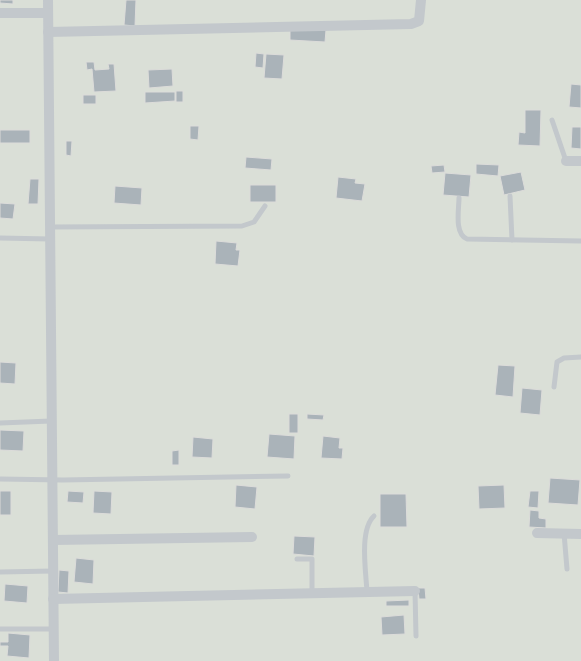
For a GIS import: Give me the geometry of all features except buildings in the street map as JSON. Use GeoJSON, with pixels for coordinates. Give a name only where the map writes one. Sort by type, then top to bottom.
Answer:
{"type":"FeatureCollection","features":[{"type":"Feature","properties":{"kind":"street"},"geometry":{"type":"LineString","coordinates":[[48,0],[54,661]]}},
{"type":"Feature","properties":{"kind":"street"},"geometry":{"type":"LineString","coordinates":[[48,32],[411,24],[419,21],[421,0]]}},
{"type":"Feature","properties":{"kind":"street"},"geometry":{"type":"LineString","coordinates":[[0,13],[48,12]]}},
{"type":"Feature","properties":{"kind":"street"},"geometry":{"type":"LineString","coordinates":[[566,161],[581,161]]}},
{"type":"Feature","properties":{"kind":"street"},"geometry":{"type":"LineString","coordinates":[[537,533],[581,534]]}},
{"type":"Feature","properties":{"kind":"street"},"geometry":{"type":"LineString","coordinates":[[53,540],[252,537]]}},
{"type":"Feature","properties":{"kind":"street"},"geometry":{"type":"LineString","coordinates":[[53,599],[415,591]]}},
{"type":"Feature","properties":{"kind":"lane"},"geometry":{"type":"LineString","coordinates":[[552,120],[566,161]]}},
{"type":"Feature","properties":{"kind":"lane"},"geometry":{"type":"LineString","coordinates":[[510,196],[512,240]]}},
{"type":"Feature","properties":{"kind":"lane"},"geometry":{"type":"LineString","coordinates":[[459,198],[459,232],[462,237],[480,240],[581,241]]}},
{"type":"Feature","properties":{"kind":"lane"},"geometry":{"type":"LineString","coordinates":[[50,227],[242,226],[254,222],[265,206]]}},
{"type":"Feature","properties":{"kind":"lane"},"geometry":{"type":"LineString","coordinates":[[0,238],[50,238]]}},
{"type":"Feature","properties":{"kind":"lane"},"geometry":{"type":"LineString","coordinates":[[554,387],[557,362],[564,358],[581,357]]}},
{"type":"Feature","properties":{"kind":"lane"},"geometry":{"type":"LineString","coordinates":[[0,423],[52,422]]}},
{"type":"Feature","properties":{"kind":"lane"},"geometry":{"type":"LineString","coordinates":[[0,478],[52,479],[288,476]]}},
{"type":"Feature","properties":{"kind":"lane"},"geometry":{"type":"LineString","coordinates":[[367,592],[365,537],[369,521],[374,516]]}},
{"type":"Feature","properties":{"kind":"lane"},"geometry":{"type":"LineString","coordinates":[[564,533],[567,569]]}},
{"type":"Feature","properties":{"kind":"lane"},"geometry":{"type":"LineString","coordinates":[[297,559],[312,559],[312,593]]}},
{"type":"Feature","properties":{"kind":"lane"},"geometry":{"type":"LineString","coordinates":[[0,572],[53,571]]}},
{"type":"Feature","properties":{"kind":"lane"},"geometry":{"type":"LineString","coordinates":[[415,591],[416,636]]}},
{"type":"Feature","properties":{"kind":"lane"},"geometry":{"type":"LineString","coordinates":[[0,629],[53,629]]}},
{"type":"Feature","properties":{"kind":"shaded area"},"geometry":{"type":"Polygon","coordinates":[[[0,0],[581,0],[581,661],[0,661],[0,0]]]}}]}
